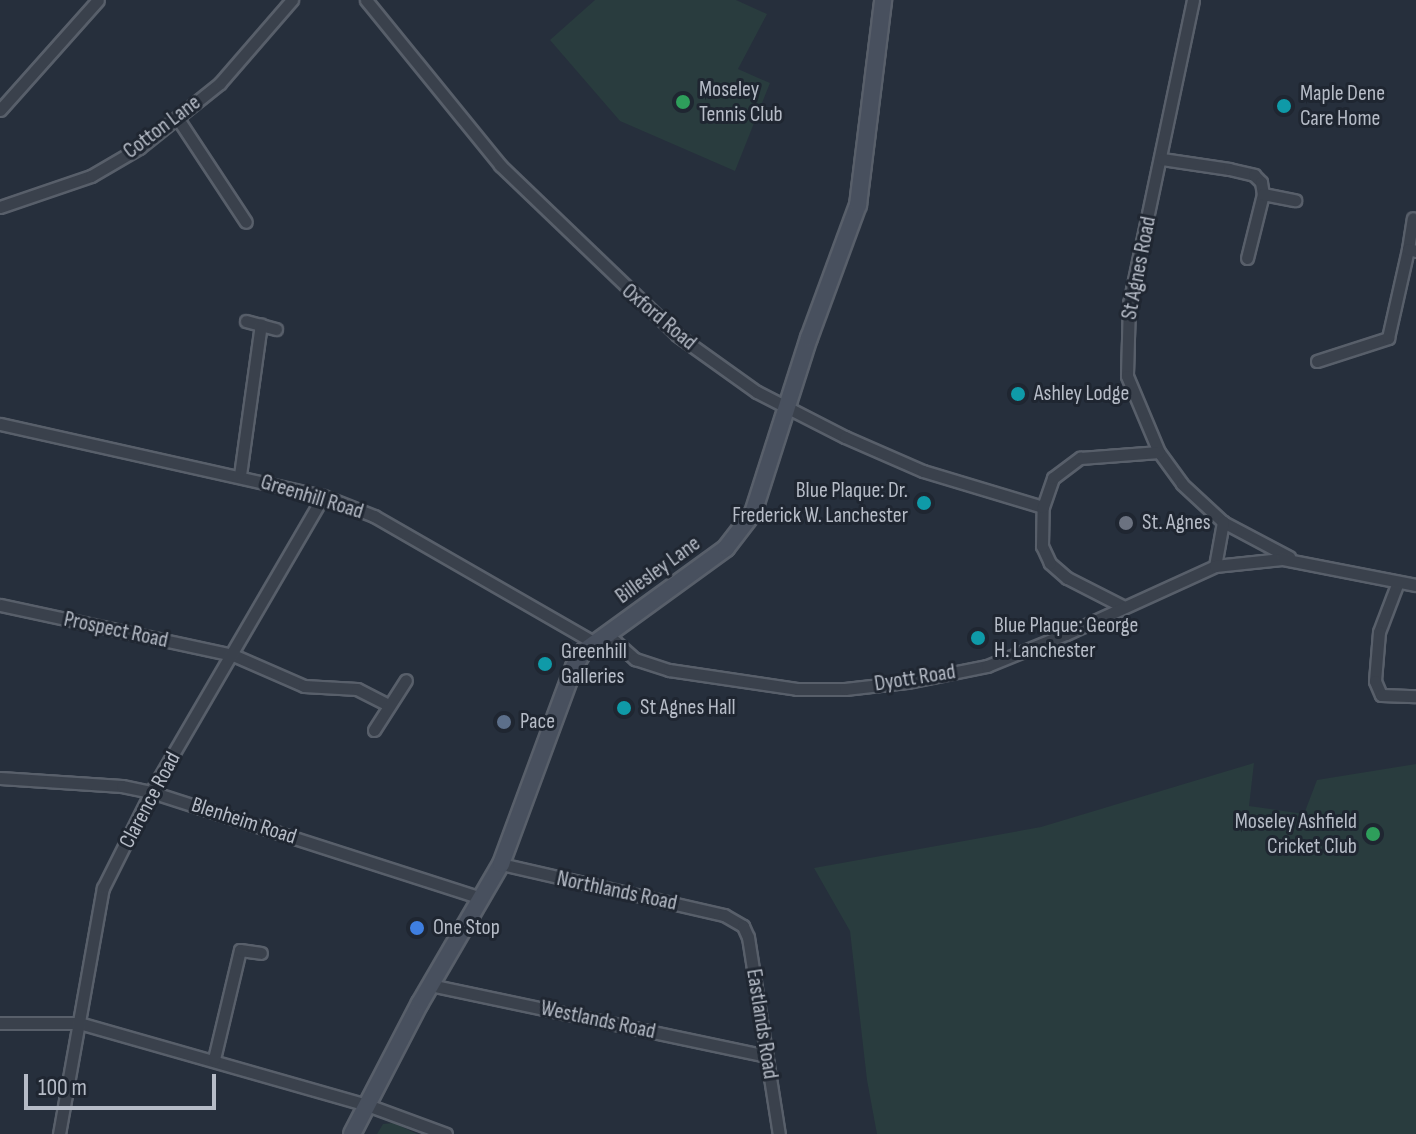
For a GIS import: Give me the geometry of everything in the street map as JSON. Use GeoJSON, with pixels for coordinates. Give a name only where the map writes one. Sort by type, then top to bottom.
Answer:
{"type":"FeatureCollection","features":[{"type":"Feature","properties":{"kind":"street"},"geometry":{"type":"LineString","coordinates":[[0,110],[98,0]]}},
{"type":"Feature","properties":{"kind":"street","name":"Cotton Lane"},"geometry":{"type":"LineString","coordinates":[[0,207],[91,176],[139,148],[220,83],[292,0]]}},
{"type":"Feature","properties":{"kind":"street","name":"Oxford Road"},"geometry":{"type":"LineString","coordinates":[[366,0],[500,165],[564,230],[677,335],[757,392],[890,458],[1043,507]]}},
{"type":"Feature","properties":{"kind":"street","name":"Billesley Lane"},"geometry":{"type":"LineString","coordinates":[[352,1134],[370,1106],[430,985],[501,864],[574,667],[583,652],[726,548],[745,526],[758,497],[861,191],[883,0]]}},
{"type":"Feature","properties":{"kind":"street","name":"St Agnes Road"},"geometry":{"type":"LineString","coordinates":[[1193,0],[1162,159],[1129,303],[1127,376],[1159,452],[1182,484],[1223,522],[1296,561]]}},
{"type":"Feature","properties":{"kind":"street"},"geometry":{"type":"LineString","coordinates":[[178,119],[246,222]]}},
{"type":"Feature","properties":{"kind":"street"},"geometry":{"type":"LineString","coordinates":[[1162,159],[1254,175],[1261,182],[1263,194],[1247,258]]}},
{"type":"Feature","properties":{"kind":"street"},"geometry":{"type":"LineString","coordinates":[[1263,194],[1295,200]]}},
{"type":"Feature","properties":{"kind":"street"},"geometry":{"type":"LineString","coordinates":[[1317,361],[1388,338],[1412,250],[1413,218]]}},
{"type":"Feature","properties":{"kind":"street"},"geometry":{"type":"LineString","coordinates":[[246,321],[276,329]]}},
{"type":"Feature","properties":{"kind":"street"},"geometry":{"type":"LineString","coordinates":[[240,475],[261,324]]}},
{"type":"Feature","properties":{"kind":"street","name":"Greenhill Road"},"geometry":{"type":"LineString","coordinates":[[0,424],[240,475],[323,496],[374,516],[601,639]]}},
{"type":"Feature","properties":{"kind":"street"},"geometry":{"type":"LineString","coordinates":[[1124,607],[1078,585],[1050,563],[1042,546],[1043,507],[1053,478],[1080,458],[1159,452]]}},
{"type":"Feature","properties":{"kind":"street","name":"Clarence Road"},"geometry":{"type":"LineString","coordinates":[[59,1134],[103,888],[151,792],[323,496]]}},
{"type":"Feature","properties":{"kind":"street"},"geometry":{"type":"LineString","coordinates":[[1215,566],[1223,522]]}},
{"type":"Feature","properties":{"kind":"street","name":"St Agnes Road"},"geometry":{"type":"LineString","coordinates":[[1215,566],[1254,559],[1296,561],[1416,585]]}},
{"type":"Feature","properties":{"kind":"street","name":"Dyott Road"},"geometry":{"type":"LineString","coordinates":[[601,639],[635,659],[669,670],[797,689],[845,689],[907,682],[987,666],[1215,566]]}},
{"type":"Feature","properties":{"kind":"street"},"geometry":{"type":"LineString","coordinates":[[1398,582],[1379,632],[1375,681],[1381,695],[1416,696]]}},
{"type":"Feature","properties":{"kind":"street","name":"Prospect Road"},"geometry":{"type":"LineString","coordinates":[[0,605],[233,655],[304,686],[357,689],[389,705]]}},
{"type":"Feature","properties":{"kind":"street"},"geometry":{"type":"LineString","coordinates":[[374,730],[406,680]]}},
{"type":"Feature","properties":{"kind":"street","name":"Blenheim Road"},"geometry":{"type":"LineString","coordinates":[[0,778],[122,786],[151,792],[481,898]]}},
{"type":"Feature","properties":{"kind":"street","name":"Northlands Road"},"geometry":{"type":"LineString","coordinates":[[501,864],[734,919]]}},
{"type":"Feature","properties":{"kind":"street","name":"Eastlands Road"},"geometry":{"type":"LineString","coordinates":[[734,919],[743,926],[748,937],[779,1134]]}},
{"type":"Feature","properties":{"kind":"street"},"geometry":{"type":"LineString","coordinates":[[214,1059],[240,950],[261,953]]}},
{"type":"Feature","properties":{"kind":"street","name":"Westlands Road"},"geometry":{"type":"LineString","coordinates":[[430,985],[767,1056]]}},
{"type":"Feature","properties":{"kind":"street"},"geometry":{"type":"LineString","coordinates":[[0,1023],[79,1023],[214,1059],[370,1106],[446,1134]]}},
{"type":"Feature","properties":{"kind":"shaded area","name":"Moseley Tennis Club"},"geometry":{"type":"Polygon","coordinates":[[[595,0],[736,0],[767,14],[738,69],[770,83],[735,171],[620,121],[550,40],[595,0]]]}},
{"type":"Feature","properties":{"kind":"shaded area"},"geometry":{"type":"Polygon","coordinates":[[[1254,763],[1249,806],[1304,814],[1317,780],[1416,764],[1416,1134],[877,1134],[867,1080],[850,931],[814,868],[1041,827],[1254,763]]]}},
{"type":"Feature","properties":{"kind":"shaded area"},"geometry":{"type":"Polygon","coordinates":[[[394,1123],[417,1134],[377,1134],[383,1124],[394,1123]]]}},
{"type":"Feature","properties":{"kind":"place","name":"Moseley Tennis Club"},"geometry":{"type":"Point","coordinates":[683,102]}},
{"type":"Feature","properties":{"kind":"place","name":"Maple Dene Care Home"},"geometry":{"type":"Point","coordinates":[1284,106]}},
{"type":"Feature","properties":{"kind":"place","name":"Ashley Lodge"},"geometry":{"type":"Point","coordinates":[1018,394]}},
{"type":"Feature","properties":{"kind":"place","name":"Blue Plaque: Dr. Frederick W. Lanchester"},"geometry":{"type":"Point","coordinates":[924,503]}},
{"type":"Feature","properties":{"kind":"place","name":"St. Agnes"},"geometry":{"type":"Point","coordinates":[1126,523]}},
{"type":"Feature","properties":{"kind":"place","name":"Blue Plaque: George H. Lanchester"},"geometry":{"type":"Point","coordinates":[978,638]}},
{"type":"Feature","properties":{"kind":"place","name":"Greenhill Galleries"},"geometry":{"type":"Point","coordinates":[545,664]}},
{"type":"Feature","properties":{"kind":"place","name":"St Agnes Hall"},"geometry":{"type":"Point","coordinates":[624,708]}},
{"type":"Feature","properties":{"kind":"place","name":"Pace"},"geometry":{"type":"Point","coordinates":[504,722]}},
{"type":"Feature","properties":{"kind":"place","name":"Moseley Ashfield Cricket Club"},"geometry":{"type":"Point","coordinates":[1373,834]}},
{"type":"Feature","properties":{"kind":"place","name":"One Stop"},"geometry":{"type":"Point","coordinates":[417,928]}}]}
